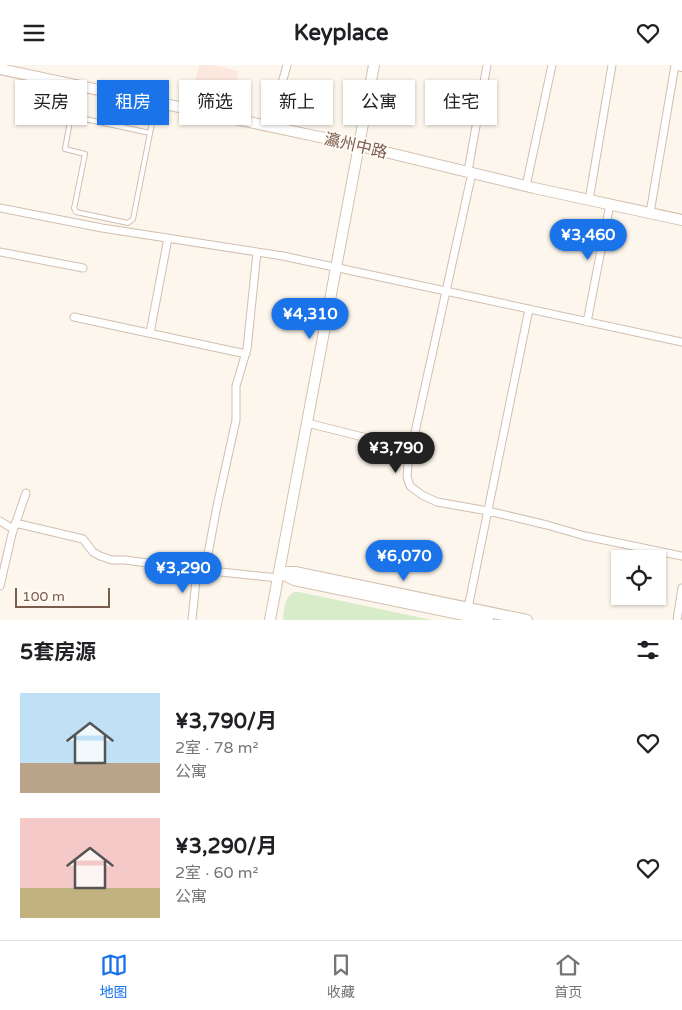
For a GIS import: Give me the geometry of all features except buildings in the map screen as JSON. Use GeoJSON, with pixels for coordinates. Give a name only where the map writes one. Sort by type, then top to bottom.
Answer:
{"type":"FeatureCollection","features":[{"type":"Feature","properties":{"kind":"street"},"geometry":{"type":"LineString","coordinates":[[270,126],[287,65]]}},
{"type":"Feature","properties":{"kind":"street"},"geometry":{"type":"LineString","coordinates":[[270,620],[374,65]]}},
{"type":"Feature","properties":{"kind":"street"},"geometry":{"type":"LineString","coordinates":[[487,65],[470,172],[412,449],[407,477],[410,486],[436,502],[488,511],[585,536],[682,556]]}},
{"type":"Feature","properties":{"kind":"street"},"geometry":{"type":"LineString","coordinates":[[526,186],[552,65]]}},
{"type":"Feature","properties":{"kind":"street"},"geometry":{"type":"LineString","coordinates":[[589,200],[612,65]]}},
{"type":"Feature","properties":{"kind":"street"},"geometry":{"type":"LineString","coordinates":[[650,213],[678,65]]}},
{"type":"Feature","properties":{"kind":"street","name":"瀛州中路"},"geometry":{"type":"LineString","coordinates":[[0,69],[97,90]]}},
{"type":"Feature","properties":{"kind":"street","name":"瀛州中路"},"geometry":{"type":"LineString","coordinates":[[169,105],[358,145],[526,186],[682,220]]}},
{"type":"Feature","properties":{"kind":"street"},"geometry":{"type":"LineString","coordinates":[[587,322],[610,204]]}},
{"type":"Feature","properties":{"kind":"street"},"geometry":{"type":"LineString","coordinates":[[0,208],[93,227],[257,252],[682,342]]}},
{"type":"Feature","properties":{"kind":"street"},"geometry":{"type":"LineString","coordinates":[[150,333],[168,238]]}},
{"type":"Feature","properties":{"kind":"street"},"geometry":{"type":"LineString","coordinates":[[0,252],[83,268]]}},
{"type":"Feature","properties":{"kind":"street"},"geometry":{"type":"LineString","coordinates":[[206,570],[217,506],[236,420],[237,378],[246,354],[257,252]]}},
{"type":"Feature","properties":{"kind":"street"},"geometry":{"type":"LineString","coordinates":[[468,608],[529,309]]}},
{"type":"Feature","properties":{"kind":"street"},"geometry":{"type":"LineString","coordinates":[[74,317],[246,354]]}},
{"type":"Feature","properties":{"kind":"street"},"geometry":{"type":"LineString","coordinates":[[307,423],[412,449]]}},
{"type":"Feature","properties":{"kind":"street"},"geometry":{"type":"LineString","coordinates":[[0,586],[14,526],[26,493]]}},
{"type":"Feature","properties":{"kind":"street"},"geometry":{"type":"LineString","coordinates":[[0,521],[14,526],[83,539],[93,552],[112,560],[278,575],[294,580],[488,620]]}},
{"type":"Feature","properties":{"kind":"street"},"geometry":{"type":"LineString","coordinates":[[192,620],[197,569]]}},
{"type":"Feature","properties":{"kind":"street"},"geometry":{"type":"LineString","coordinates":[[278,575],[295,572],[527,620]]}},
{"type":"Feature","properties":{"kind":"street"},"geometry":{"type":"LineString","coordinates":[[677,620],[682,588]]}},
{"type":"Feature","properties":{"kind":"lane"},"geometry":{"type":"LineString","coordinates":[[150,133],[71,116],[64,146],[65,149],[84,155],[74,204],[76,212],[128,223],[133,219],[150,133],[152,125]]}},
{"type":"Feature","properties":{"kind":"shaded area"},"geometry":{"type":"Polygon","coordinates":[[[199,65],[212,65],[239,71],[237,80],[195,80],[199,65]]]}},
{"type":"Feature","properties":{"kind":"green space"},"geometry":{"type":"Polygon","coordinates":[[[294,592],[432,620],[283,620],[286,601],[294,592]]]}}]}
